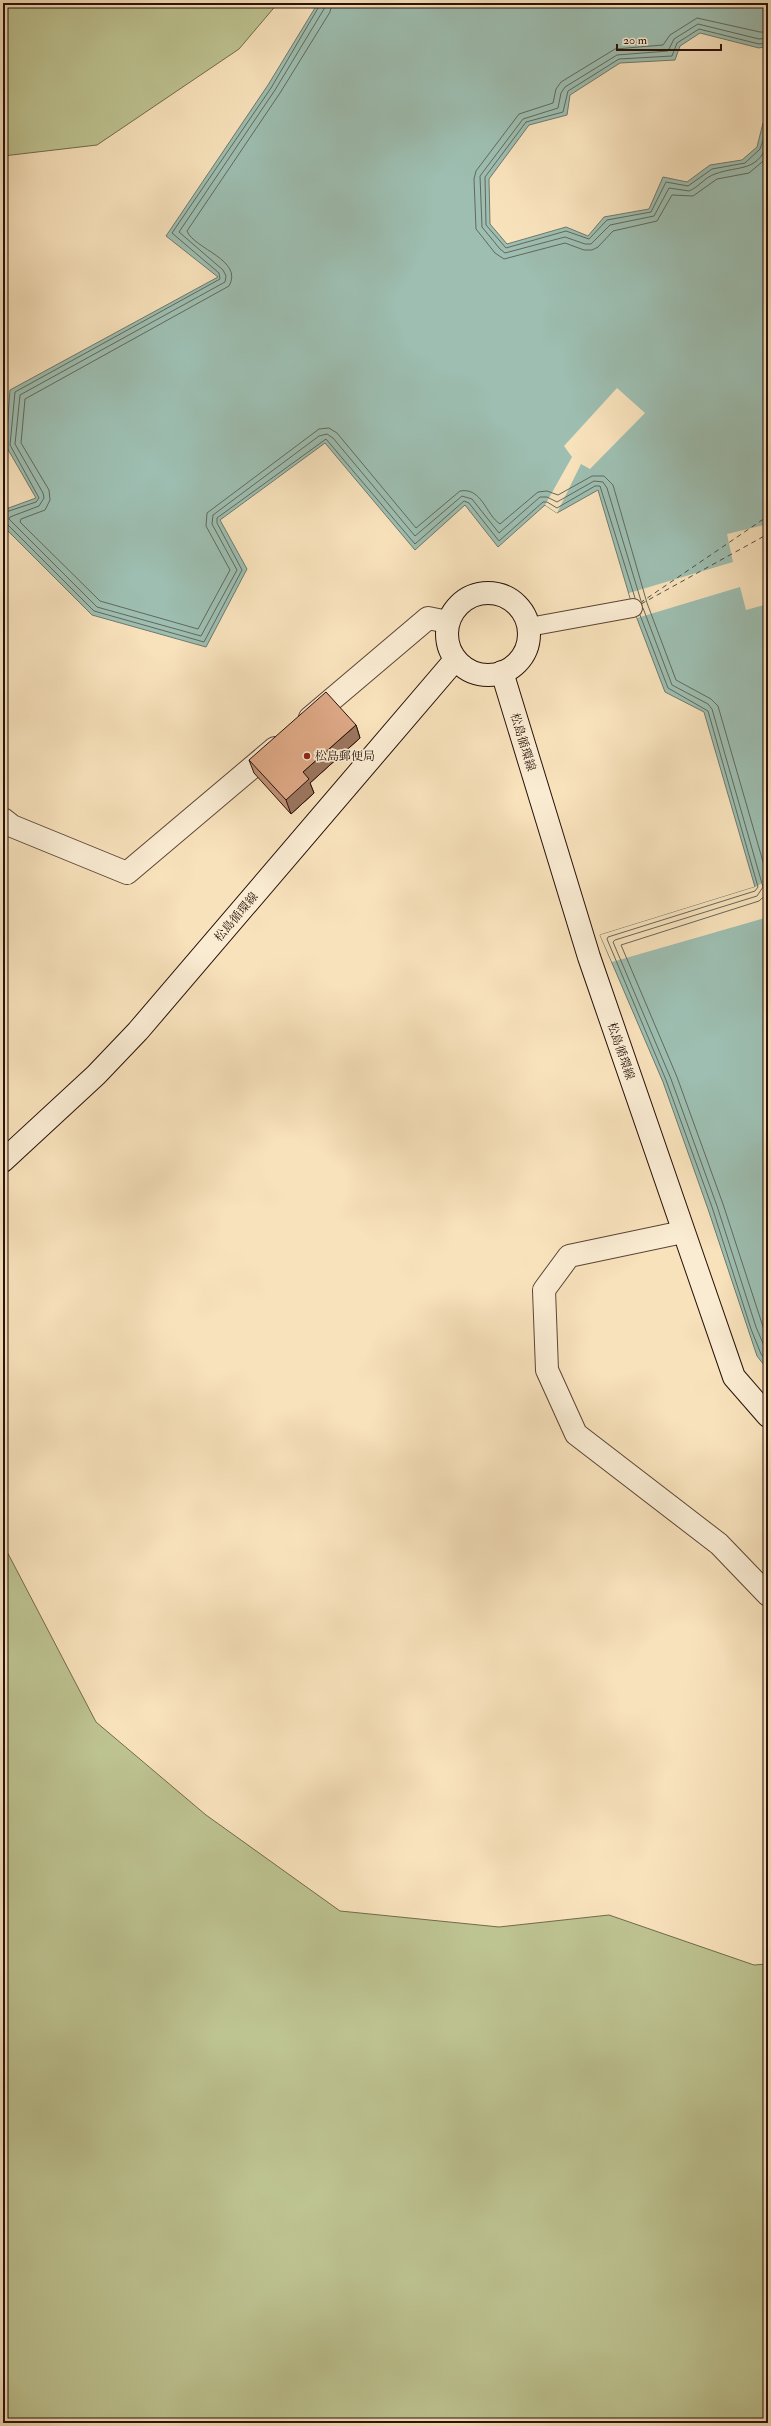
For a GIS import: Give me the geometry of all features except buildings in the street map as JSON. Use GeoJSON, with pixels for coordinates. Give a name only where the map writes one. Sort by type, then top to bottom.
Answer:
{"type":"FeatureCollection","features":[{"type":"Feature","properties":{"kind":"main road"},"geometry":{"type":"LineString","coordinates":[[488,592],[502,594],[515,602],[524,613],[529,627],[529,641],[524,654],[515,665],[502,672],[490,675],[476,674],[455,660],[448,648],[446,635],[448,622],[453,610],[474,594],[488,592]]}},
{"type":"Feature","properties":{"kind":"main road"},"geometry":{"type":"LineString","coordinates":[[3,819],[12,826],[127,873],[428,618],[448,622]]}},
{"type":"Feature","properties":{"kind":"main road","name":"松島循環線"},"geometry":{"type":"LineString","coordinates":[[3,1161],[96,1075],[138,1031],[455,660]]}},
{"type":"Feature","properties":{"kind":"main road","name":"松島循環線"},"geometry":{"type":"LineString","coordinates":[[502,672],[588,957],[734,1377],[768,1416]]}},
{"type":"Feature","properties":{"kind":"main road"},"geometry":{"type":"LineString","coordinates":[[683,1232],[569,1256],[544,1290],[547,1370],[576,1434],[719,1544],[768,1595]]}},
{"type":"Feature","properties":{"kind":"lane"},"geometry":{"type":"LineString","coordinates":[[529,627],[633,608]]}},
{"type":"Feature","properties":{"kind":"green space"},"geometry":{"type":"Polygon","coordinates":[[[3,3],[278,3],[239,49],[97,145],[3,156],[3,3]]]}},
{"type":"Feature","properties":{"kind":"green space"},"geometry":{"type":"Polygon","coordinates":[[[3,1544],[96,1722],[206,1815],[340,1911],[499,1927],[609,1915],[754,1965],[768,1964],[768,2423],[3,2423],[3,1544]]]}},
{"type":"Feature","properties":{"kind":"water"},"geometry":{"type":"Polygon","coordinates":[[[318,3],[768,3],[768,46],[759,48],[700,33],[680,46],[675,60],[620,63],[570,95],[567,115],[529,125],[489,179],[490,224],[507,244],[566,227],[588,236],[604,217],[649,209],[663,177],[687,182],[710,165],[742,160],[757,147],[763,123],[768,122],[768,1370],[757,1356],[708,1209],[663,1082],[600,935],[755,887],[704,712],[665,692],[633,608],[598,490],[557,513],[545,505],[498,547],[465,505],[415,550],[325,443],[220,520],[247,569],[206,647],[92,615],[3,526],[3,510],[36,498],[6,446],[10,390],[218,277],[166,236],[268,85],[318,3]]]}},
{"type":"Feature","properties":{"kind":"pier"},"geometry":{"type":"Polygon","coordinates":[[[617,388],[645,413],[590,469],[581,464],[557,513],[545,505],[572,457],[564,446],[617,388]]]}},
{"type":"Feature","properties":{"kind":"pier"},"geometry":{"type":"Polygon","coordinates":[[[768,524],[768,604],[746,610],[740,587],[637,618],[629,593],[733,562],[727,534],[768,524]]]}},
{"type":"Feature","properties":{"kind":"pier"},"geometry":{"type":"Polygon","coordinates":[[[768,880],[768,917],[612,962],[600,935],[755,887],[768,880]]]}},
{"type":"Feature","properties":{"kind":"ferry route"},"geometry":{"type":"LineString","coordinates":[[640,603],[768,516]]}},
{"type":"Feature","properties":{"kind":"ferry route"},"geometry":{"type":"LineString","coordinates":[[641,604],[768,534]]}},
{"type":"Feature","properties":{"kind":"place","name":"松島郵便局"},"geometry":{"type":"Point","coordinates":[307,756]}}]}
